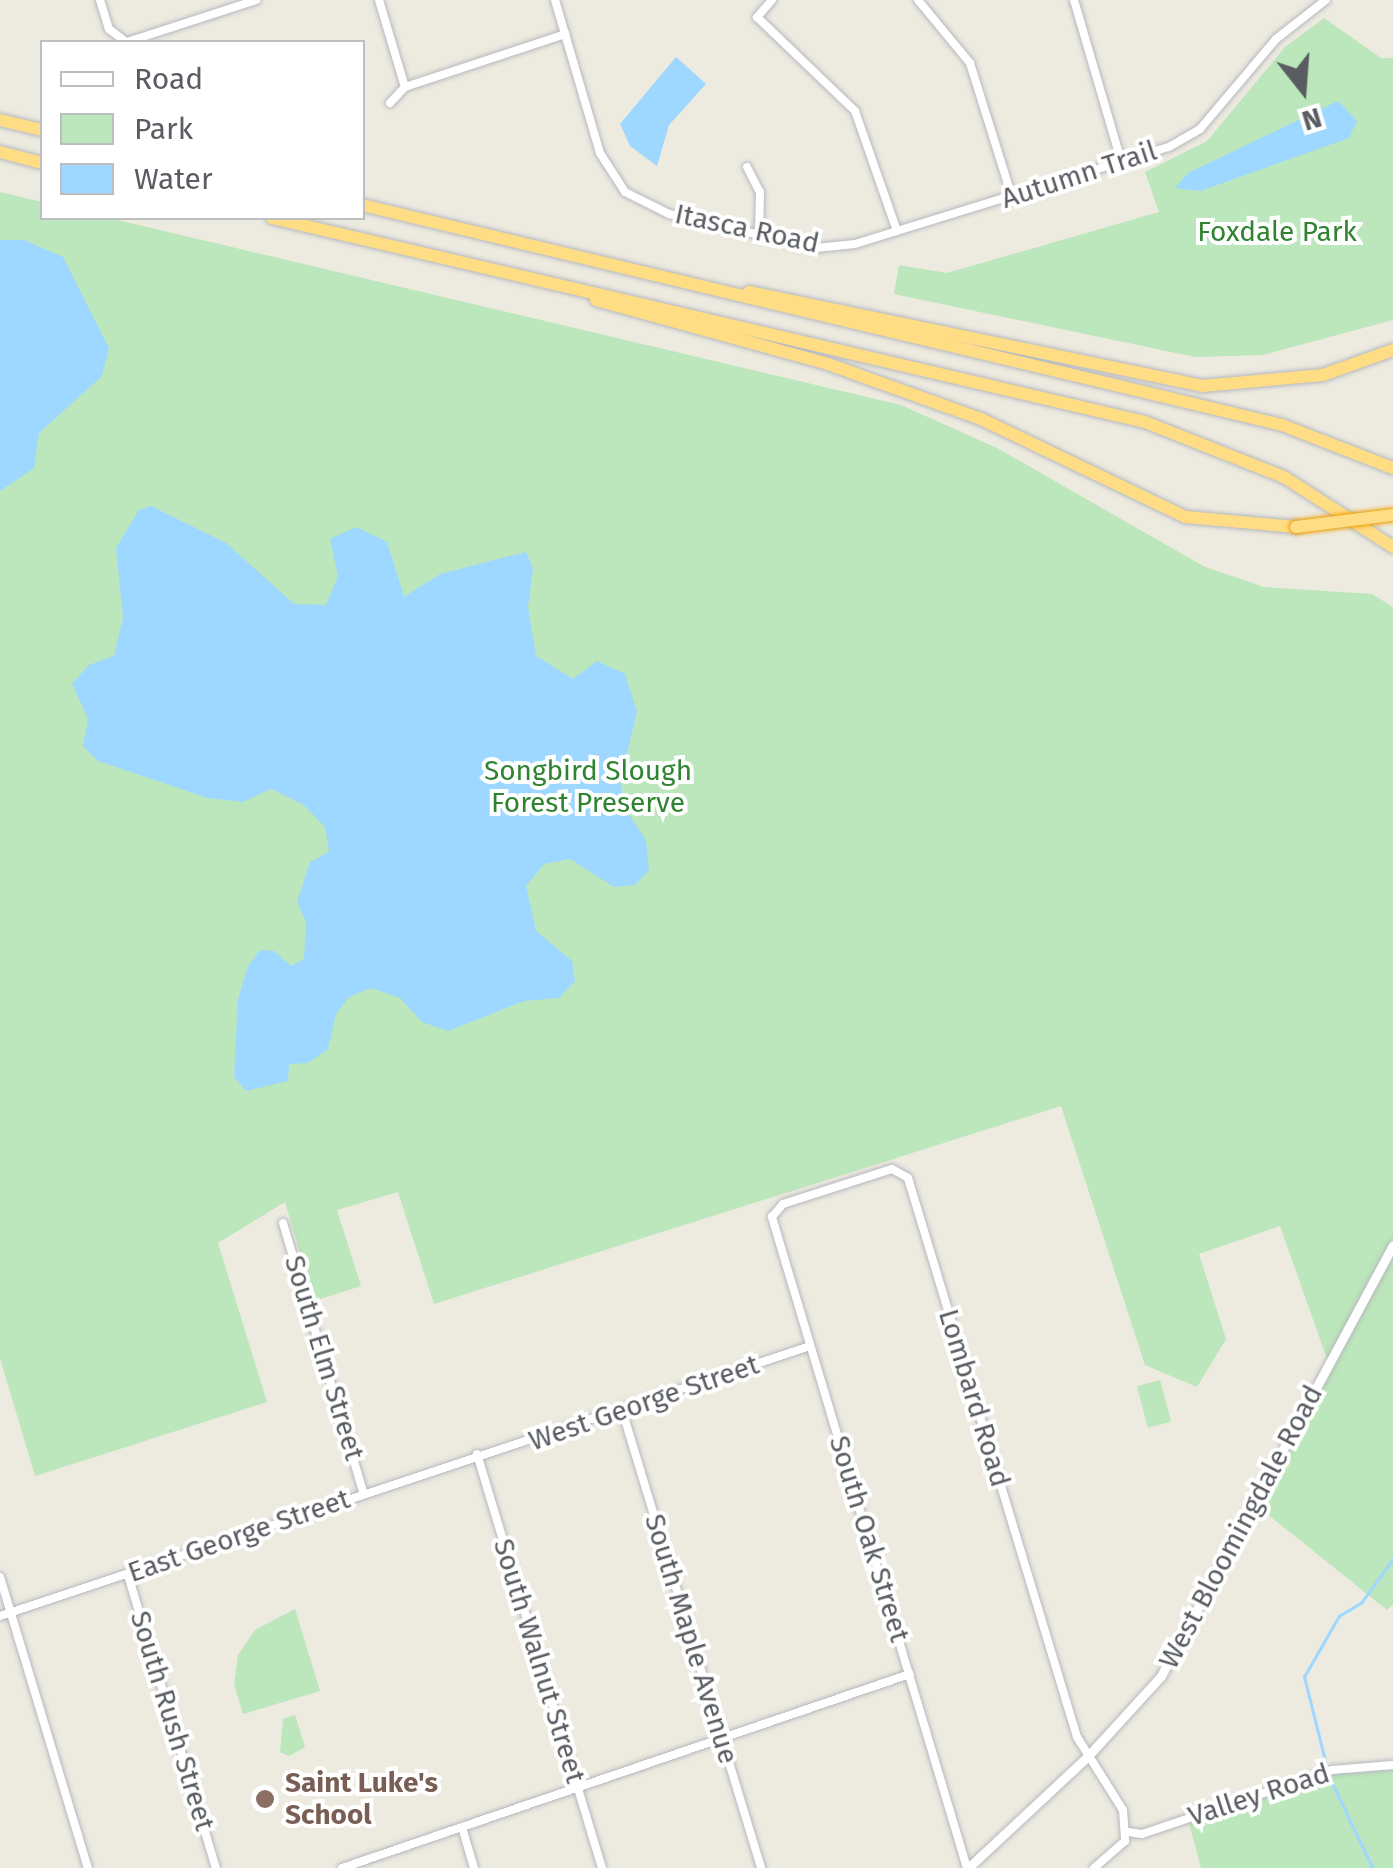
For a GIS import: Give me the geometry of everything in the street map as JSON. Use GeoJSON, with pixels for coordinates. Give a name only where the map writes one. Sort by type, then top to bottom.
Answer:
{"type":"FeatureCollection","features":[{"type":"Feature","properties":{"kind":"highway"},"geometry":{"type":"LineString","coordinates":[[0,120],[40,130]]}},
{"type":"Feature","properties":{"kind":"highway"},"geometry":{"type":"LineString","coordinates":[[0,152],[40,162]]}},
{"type":"Feature","properties":{"kind":"highway"},"geometry":{"type":"LineString","coordinates":[[365,206],[1282,425],[1393,468]]}},
{"type":"Feature","properties":{"kind":"highway"},"geometry":{"type":"LineString","coordinates":[[280,220],[1145,422],[1284,477],[1393,547]]}},
{"type":"Feature","properties":{"kind":"highway"},"geometry":{"type":"LineString","coordinates":[[532,280],[828,364],[981,419],[1186,516],[1296,527],[1393,515]]}},
{"type":"Feature","properties":{"kind":"highway"},"geometry":{"type":"LineString","coordinates":[[692,283],[1202,386],[1323,375],[1393,350]]}},
{"type":"Feature","properties":{"kind":"street"},"geometry":{"type":"LineString","coordinates":[[100,0],[124,40],[256,0]]}},
{"type":"Feature","properties":{"kind":"street"},"geometry":{"type":"LineString","coordinates":[[379,0],[405,88]]}},
{"type":"Feature","properties":{"kind":"street","name":"Itasca Road"},"geometry":{"type":"LineString","coordinates":[[555,0],[600,153],[625,192],[669,214],[835,248],[897,231]]}},
{"type":"Feature","properties":{"kind":"street"},"geometry":{"type":"LineString","coordinates":[[772,0],[758,17],[856,111],[897,231]]}},
{"type":"Feature","properties":{"kind":"street"},"geometry":{"type":"LineString","coordinates":[[918,0],[970,64],[1012,196]]}},
{"type":"Feature","properties":{"kind":"street"},"geometry":{"type":"LineString","coordinates":[[928,9],[937,0]]}},
{"type":"Feature","properties":{"kind":"street"},"geometry":{"type":"LineString","coordinates":[[1074,0],[1122,164]]}},
{"type":"Feature","properties":{"kind":"street","name":"Autumn Trail"},"geometry":{"type":"LineString","coordinates":[[897,231],[1122,164],[1200,129],[1276,39],[1326,0]]}},
{"type":"Feature","properties":{"kind":"street"},"geometry":{"type":"LineString","coordinates":[[390,103],[405,88],[565,34]]}},
{"type":"Feature","properties":{"kind":"street"},"geometry":{"type":"LineString","coordinates":[[747,167],[760,192],[759,235]]}},
{"type":"Feature","properties":{"kind":"street","name":"Lombard Road"},"geometry":{"type":"LineString","coordinates":[[773,1211],[892,1169],[906,1173],[1088,1756]]}},
{"type":"Feature","properties":{"kind":"street","name":"South Oak Street"},"geometry":{"type":"LineString","coordinates":[[773,1211],[967,1868]]}},
{"type":"Feature","properties":{"kind":"street","name":"South Elm Street"},"geometry":{"type":"LineString","coordinates":[[284,1223],[364,1494]]}},
{"type":"Feature","properties":{"kind":"street","name":"West Bloomingdale Road"},"geometry":{"type":"LineString","coordinates":[[967,1868],[1088,1756],[1171,1659],[1393,1245]]}},
{"type":"Feature","properties":{"kind":"street","name":"West George Street"},"geometry":{"type":"LineString","coordinates":[[476,1454],[622,1410],[810,1346]]}},
{"type":"Feature","properties":{"kind":"street","name":"South Maple Avenue"},"geometry":{"type":"LineString","coordinates":[[622,1410],[761,1868]]}},
{"type":"Feature","properties":{"kind":"street","name":"East George Street"},"geometry":{"type":"LineString","coordinates":[[0,1616],[476,1454]]}},
{"type":"Feature","properties":{"kind":"street","name":"South Walnut Street"},"geometry":{"type":"LineString","coordinates":[[476,1454],[602,1868]]}},
{"type":"Feature","properties":{"kind":"street","name":"South Rush Street"},"geometry":{"type":"LineString","coordinates":[[128,1575],[216,1868]]}},
{"type":"Feature","properties":{"kind":"street"},"geometry":{"type":"LineString","coordinates":[[0,1577],[88,1868]]}},
{"type":"Feature","properties":{"kind":"street"},"geometry":{"type":"LineString","coordinates":[[342,1868],[910,1674]]}},
{"type":"Feature","properties":{"kind":"street"},"geometry":{"type":"LineString","coordinates":[[1088,1756],[1123,1810],[1128,1832],[1094,1868]]}},
{"type":"Feature","properties":{"kind":"street","name":"Valley Road"},"geometry":{"type":"LineString","coordinates":[[1128,1832],[1142,1834],[1332,1770],[1393,1765]]}},
{"type":"Feature","properties":{"kind":"street"},"geometry":{"type":"LineString","coordinates":[[462,1827],[474,1868]]}},
{"type":"Feature","properties":{"kind":"green space","name":"Foxdale Park"},"geometry":{"type":"Polygon","coordinates":[[[1324,18],[1381,58],[1393,58],[1393,320],[1263,355],[1195,357],[894,294],[899,265],[947,273],[1159,212],[1145,172],[1207,141],[1285,47],[1324,18]]]}},
{"type":"Feature","properties":{"kind":"green space","name":"Songbird Slough Forest Preserve"},"geometry":{"type":"Polygon","coordinates":[[[0,192],[40,202],[40,220],[117,220],[901,405],[997,448],[1205,567],[1264,587],[1372,594],[1393,607],[1393,1605],[1387,1610],[1261,1509],[1331,1370],[1280,1226],[1199,1254],[1226,1339],[1197,1387],[1145,1365],[1061,1106],[434,1304],[398,1192],[337,1210],[361,1286],[314,1301],[285,1202],[218,1243],[267,1402],[35,1476],[0,1358],[0,192]]]}},
{"type":"Feature","properties":{"kind":"green space"},"geometry":{"type":"Polygon","coordinates":[[[1160,1380],[1171,1422],[1148,1428],[1137,1386],[1160,1380]]]}},
{"type":"Feature","properties":{"kind":"green space"},"geometry":{"type":"Polygon","coordinates":[[[295,1609],[320,1691],[243,1714],[234,1684],[238,1655],[255,1630],[295,1609]]]}},
{"type":"Feature","properties":{"kind":"green space"},"geometry":{"type":"Polygon","coordinates":[[[295,1715],[305,1747],[289,1756],[280,1752],[283,1719],[295,1715]]]}},
{"type":"Feature","properties":{"kind":"green space"},"geometry":{"type":"Polygon","coordinates":[[[1393,1770],[1393,1868],[1201,1868],[1189,1823],[1339,1773],[1393,1770]]]}},
{"type":"Feature","properties":{"kind":"water"},"geometry":{"type":"Polygon","coordinates":[[[676,57],[706,84],[669,125],[657,166],[630,146],[620,124],[676,57]]]}},
{"type":"Feature","properties":{"kind":"water"},"geometry":{"type":"Polygon","coordinates":[[[1338,101],[1357,121],[1349,138],[1200,191],[1175,188],[1188,173],[1338,101]]]}},
{"type":"Feature","properties":{"kind":"water"},"geometry":{"type":"Polygon","coordinates":[[[0,240],[24,240],[63,257],[109,348],[102,376],[39,433],[34,468],[0,491],[0,240]]]}},
{"type":"Feature","properties":{"kind":"water"},"geometry":{"type":"Polygon","coordinates":[[[151,506],[226,543],[294,604],[326,605],[338,576],[330,539],[356,527],[387,542],[404,597],[440,574],[526,552],[533,569],[528,607],[536,656],[573,679],[597,661],[625,674],[637,712],[620,782],[628,813],[646,840],[649,870],[635,885],[614,887],[570,859],[544,864],[526,886],[536,931],[572,961],[575,981],[559,998],[524,1001],[448,1031],[422,1022],[400,998],[371,988],[349,997],[336,1014],[328,1049],[308,1063],[289,1064],[288,1081],[246,1091],[234,1077],[238,999],[248,966],[260,950],[274,951],[291,966],[304,959],[306,922],[297,902],[310,862],[329,852],[325,827],[304,805],[271,789],[243,802],[208,798],[98,761],[83,746],[88,719],[72,684],[89,665],[114,656],[123,618],[116,548],[139,510],[151,506]]]}},
{"type":"Feature","properties":{"kind":"waterway"},"geometry":{"type":"LineString","coordinates":[[1326,1765],[1304,1677],[1339,1616],[1361,1603],[1393,1559]]}},
{"type":"Feature","properties":{"kind":"waterway"},"geometry":{"type":"LineString","coordinates":[[1330,1778],[1373,1868]]}},
{"type":"Feature","properties":{"kind":"place","name":"Saint Luke's School"},"geometry":{"type":"Point","coordinates":[265,1799]}}]}
